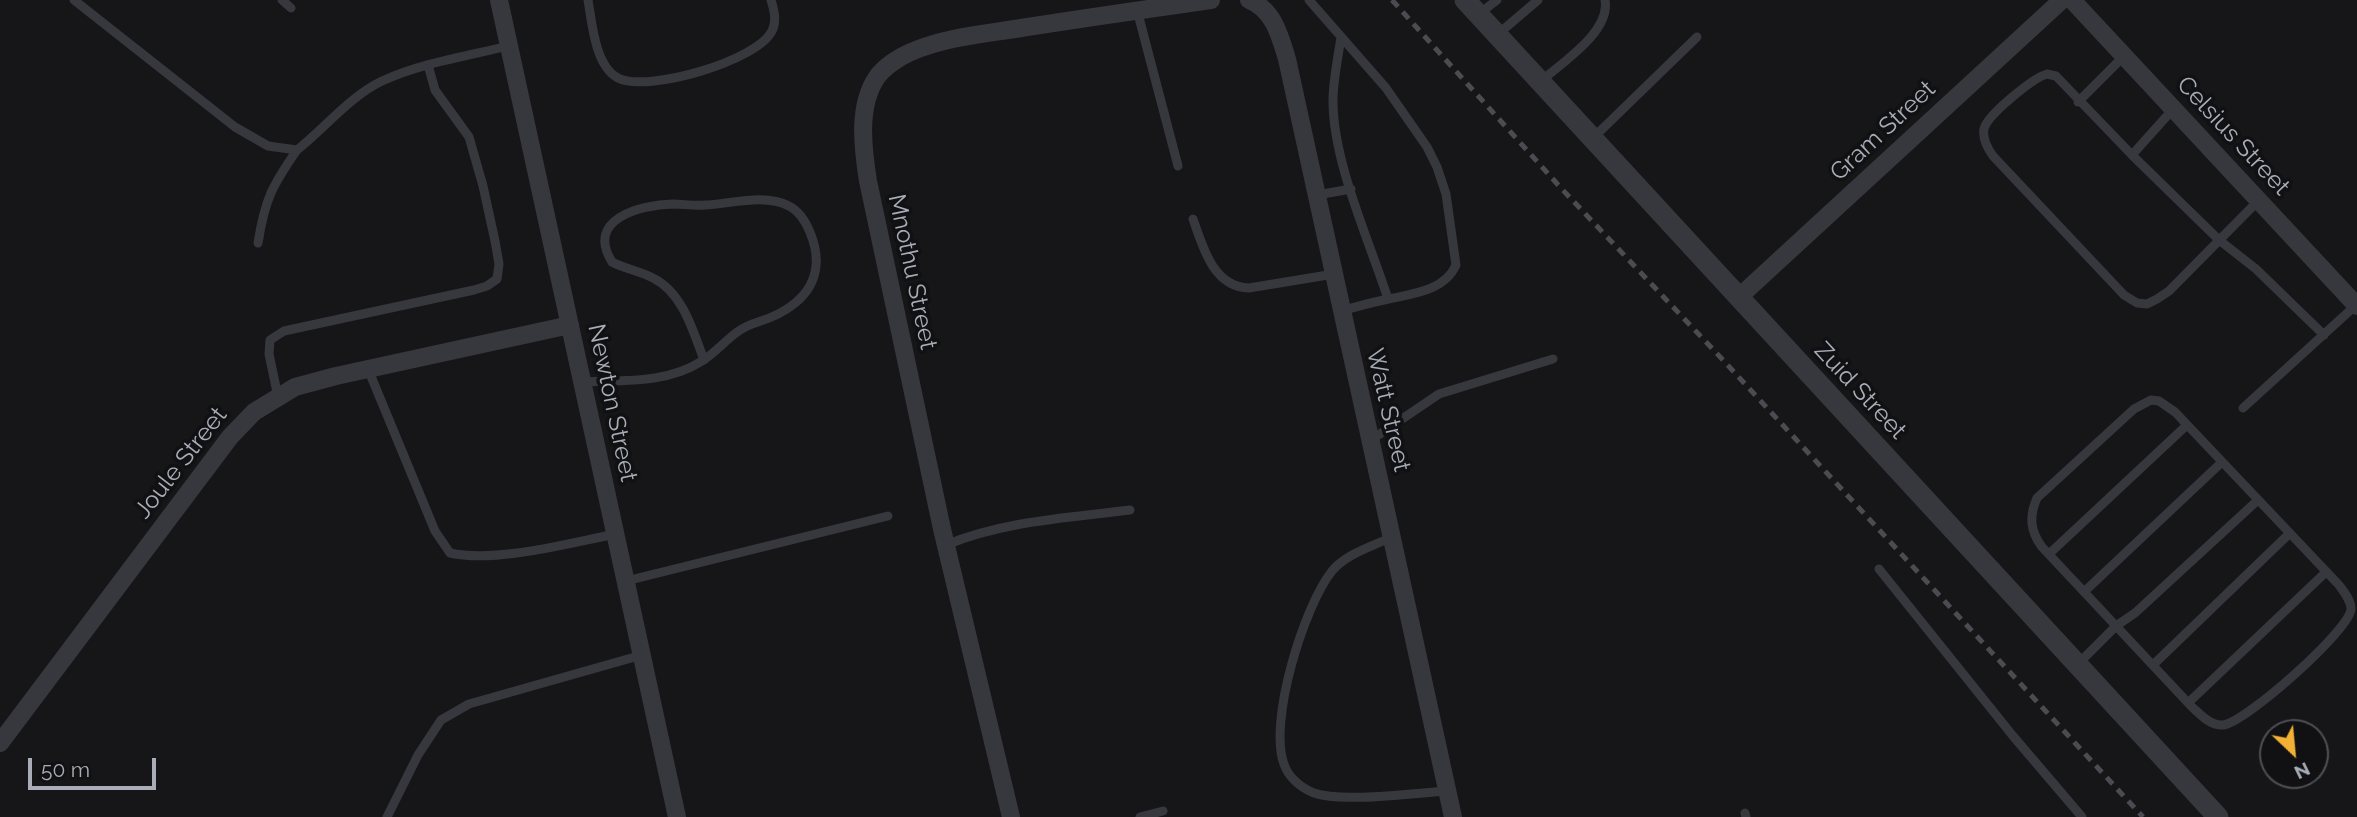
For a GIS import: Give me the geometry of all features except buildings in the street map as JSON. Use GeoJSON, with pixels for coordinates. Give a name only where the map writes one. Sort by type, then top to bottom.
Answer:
{"type":"FeatureCollection","features":[{"type":"Feature","properties":{"kind":"street","name":"Newton Street"},"geometry":{"type":"LineString","coordinates":[[499,0],[677,817]]}},
{"type":"Feature","properties":{"kind":"street","name":"Mnothu Street"},"geometry":{"type":"LineString","coordinates":[[1011,817],[946,545],[868,181],[863,135],[867,100],[879,74],[893,63],[911,52],[943,41],[1211,0]]}},
{"type":"Feature","properties":{"kind":"street","name":"Watt Street"},"geometry":{"type":"LineString","coordinates":[[1250,0],[1270,15],[1284,51],[1453,817]]}},
{"type":"Feature","properties":{"kind":"street","name":"Gram Street"},"geometry":{"type":"LineString","coordinates":[[1738,298],[2062,0]]}},
{"type":"Feature","properties":{"kind":"street","name":"Celsius Street"},"geometry":{"type":"LineString","coordinates":[[2072,0],[2356,305]]}},
{"type":"Feature","properties":{"kind":"street","name":"Zuid Street"},"geometry":{"type":"LineString","coordinates":[[1471,7],[2218,817]]}},
{"type":"Feature","properties":{"kind":"street","name":"Joule Street"},"geometry":{"type":"LineString","coordinates":[[0,743],[230,437],[254,412],[295,387],[570,325]]}},
{"type":"Feature","properties":{"kind":"lane"},"geometry":{"type":"LineString","coordinates":[[75,0],[235,127],[268,146],[297,150]]}},
{"type":"Feature","properties":{"kind":"lane"},"geometry":{"type":"LineString","coordinates":[[282,0],[291,8]]}},
{"type":"Feature","properties":{"kind":"lane"},"geometry":{"type":"LineString","coordinates":[[588,0],[594,38],[610,70],[618,78],[649,82],[695,73],[741,56],[761,44],[772,30],[775,15],[771,0]]}},
{"type":"Feature","properties":{"kind":"lane"},"geometry":{"type":"LineString","coordinates":[[1309,0],[1387,88],[1427,148],[1446,194],[1456,265],[1452,274],[1440,284],[1403,297],[1341,310]]}},
{"type":"Feature","properties":{"kind":"lane"},"geometry":{"type":"LineString","coordinates":[[1471,7],[1497,0]]}},
{"type":"Feature","properties":{"kind":"lane"},"geometry":{"type":"LineString","coordinates":[[1497,36],[1538,0]]}},
{"type":"Feature","properties":{"kind":"lane"},"geometry":{"type":"LineString","coordinates":[[1540,82],[1594,34],[1604,18],[1605,0]]}},
{"type":"Feature","properties":{"kind":"lane"},"geometry":{"type":"LineString","coordinates":[[1138,10],[1178,166]]}},
{"type":"Feature","properties":{"kind":"lane"},"geometry":{"type":"LineString","coordinates":[[1341,37],[1333,84],[1333,105],[1341,152],[1388,299]]}},
{"type":"Feature","properties":{"kind":"lane"},"geometry":{"type":"LineString","coordinates":[[1592,139],[1697,37]]}},
{"type":"Feature","properties":{"kind":"lane"},"geometry":{"type":"LineString","coordinates":[[258,243],[263,213],[273,185],[297,150],[347,104],[381,81],[428,65],[509,46]]}},
{"type":"Feature","properties":{"kind":"lane"},"geometry":{"type":"LineString","coordinates":[[2078,102],[2124,56]]}},
{"type":"Feature","properties":{"kind":"lane"},"geometry":{"type":"LineString","coordinates":[[278,397],[269,354],[270,340],[284,331],[474,290],[497,279],[499,264],[495,242],[469,137],[435,90],[428,65]]}},
{"type":"Feature","properties":{"kind":"lane"},"geometry":{"type":"LineString","coordinates":[[2259,200],[2219,240],[2169,291],[2147,304],[2137,303],[2124,295],[1993,156],[1984,137],[1984,129],[1988,120],[2030,82],[2039,76],[2056,76],[2078,102],[2219,240],[2265,276],[2324,335]]}},
{"type":"Feature","properties":{"kind":"lane"},"geometry":{"type":"LineString","coordinates":[[2132,155],[2174,108]]}},
{"type":"Feature","properties":{"kind":"lane"},"geometry":{"type":"LineString","coordinates":[[1317,195],[1351,189]]}},
{"type":"Feature","properties":{"kind":"lane"},"geometry":{"type":"LineString","coordinates":[[583,382],[646,380],[681,372],[704,360],[742,327],[782,312],[796,303],[811,284],[817,261],[808,229],[792,207],[780,202],[759,201],[663,205],[616,219],[609,226],[605,235],[612,262],[662,282],[674,294],[704,360]]}},
{"type":"Feature","properties":{"kind":"lane"},"geometry":{"type":"LineString","coordinates":[[1193,219],[1215,270],[1237,288],[1334,274]]}},
{"type":"Feature","properties":{"kind":"lane"},"geometry":{"type":"LineString","coordinates":[[2243,408],[2356,305]]}},
{"type":"Feature","properties":{"kind":"lane"},"geometry":{"type":"LineString","coordinates":[[1371,440],[1439,394],[1553,359]]}},
{"type":"Feature","properties":{"kind":"lane"},"geometry":{"type":"LineString","coordinates":[[368,369],[435,531],[450,553],[469,557],[493,556],[616,534]]}},
{"type":"Feature","properties":{"kind":"lane"},"geometry":{"type":"LineString","coordinates":[[2151,400],[2159,401],[2175,411],[2222,462],[2326,572],[2347,597],[2351,608],[2348,618],[2333,637],[2280,686],[2247,715],[2224,725],[2209,722],[2188,703],[2049,554],[2035,538],[2032,528],[2032,509],[2037,498],[2140,404],[2151,400]]}},
{"type":"Feature","properties":{"kind":"lane"},"geometry":{"type":"LineString","coordinates":[[2049,554],[2188,425]]}},
{"type":"Feature","properties":{"kind":"lane"},"geometry":{"type":"LineString","coordinates":[[2085,591],[2222,462]]}},
{"type":"Feature","properties":{"kind":"lane"},"geometry":{"type":"LineString","coordinates":[[2077,665],[2116,626],[2135,613],[2258,500]]}},
{"type":"Feature","properties":{"kind":"lane"},"geometry":{"type":"LineString","coordinates":[[946,545],[975,534],[1017,524],[1130,510]]}},
{"type":"Feature","properties":{"kind":"lane"},"geometry":{"type":"LineString","coordinates":[[626,581],[888,516]]}},
{"type":"Feature","properties":{"kind":"lane"},"geometry":{"type":"LineString","coordinates":[[2153,665],[2290,533]]}},
{"type":"Feature","properties":{"kind":"lane"},"geometry":{"type":"LineString","coordinates":[[1392,537],[1349,557],[1334,569],[1321,586],[1309,610],[1296,645],[1284,699],[1279,741],[1284,766],[1295,782],[1313,793],[1340,797],[1447,791]]}},
{"type":"Feature","properties":{"kind":"lane"},"geometry":{"type":"LineString","coordinates":[[1880,569],[2081,817]]}},
{"type":"Feature","properties":{"kind":"lane"},"geometry":{"type":"LineString","coordinates":[[2188,703],[2326,572]]}},
{"type":"Feature","properties":{"kind":"lane"},"geometry":{"type":"LineString","coordinates":[[387,817],[418,755],[441,720],[469,704],[642,655]]}},
{"type":"Feature","properties":{"kind":"lane"},"geometry":{"type":"LineString","coordinates":[[1140,817],[1163,811]]}},
{"type":"Feature","properties":{"kind":"railway"},"geometry":{"type":"LineString","coordinates":[[1392,0],[1560,187],[1723,360],[2143,817]]}}]}
